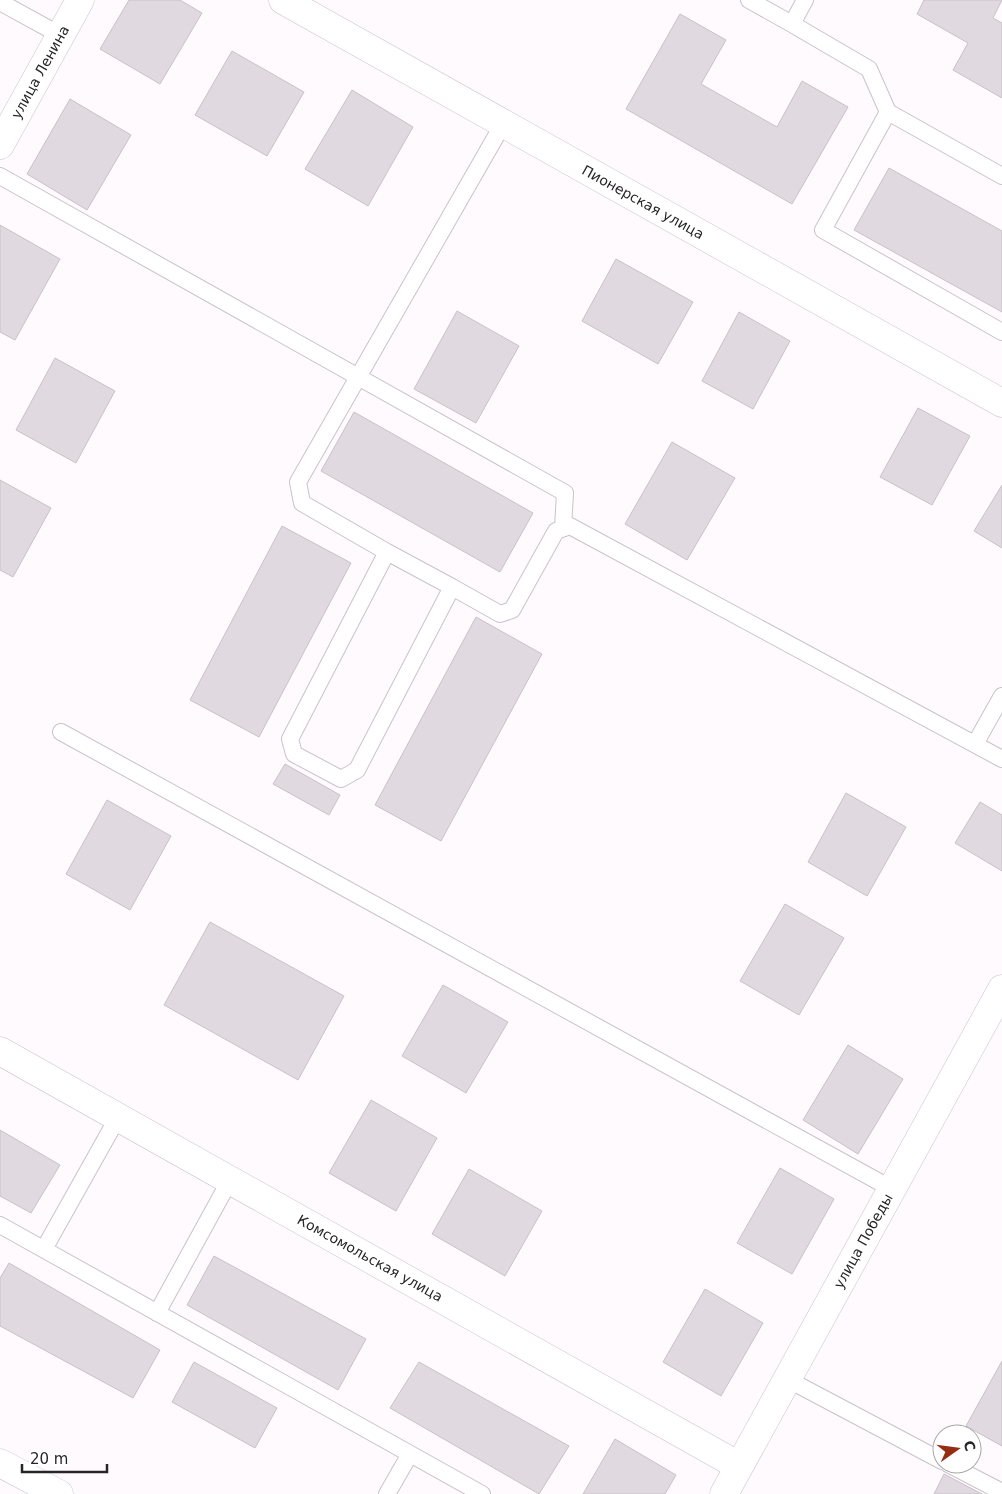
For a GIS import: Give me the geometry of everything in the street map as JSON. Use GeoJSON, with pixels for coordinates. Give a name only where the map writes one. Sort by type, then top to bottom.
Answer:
{"type":"FeatureCollection","features":[{"type":"Feature","properties":{"kind":"street","name":"улица Ленина"},"geometry":{"type":"LineString","coordinates":[[0,145],[80,0]]}},
{"type":"Feature","properties":{"kind":"street","name":"Пионерская улица"},"geometry":{"type":"LineString","coordinates":[[283,0],[1002,404]]}},
{"type":"Feature","properties":{"kind":"street","name":"улица Победы"},"geometry":{"type":"LineString","coordinates":[[724,1494],[1002,989]]}},
{"type":"Feature","properties":{"kind":"street","name":"Комсомольская улица"},"geometry":{"type":"LineString","coordinates":[[0,1050],[739,1466]]}},
{"type":"Feature","properties":{"kind":"street"},"geometry":{"type":"LineString","coordinates":[[0,1462],[59,1494]]}},
{"type":"Feature","properties":{"kind":"lane"},"geometry":{"type":"LineString","coordinates":[[749,0],[869,69],[888,112],[1002,176]]}},
{"type":"Feature","properties":{"kind":"lane"},"geometry":{"type":"LineString","coordinates":[[792,24],[805,0]]}},
{"type":"Feature","properties":{"kind":"lane"},"geometry":{"type":"LineString","coordinates":[[0,2],[60,35]]}},
{"type":"Feature","properties":{"kind":"lane"},"geometry":{"type":"LineString","coordinates":[[888,112],[822,230],[1002,332]]}},
{"type":"Feature","properties":{"kind":"lane"},"geometry":{"type":"LineString","coordinates":[[503,124],[298,482],[302,504],[500,614],[512,610],[556,531],[570,526],[1002,759]]}},
{"type":"Feature","properties":{"kind":"lane"},"geometry":{"type":"LineString","coordinates":[[0,176],[565,493],[563,528]]}},
{"type":"Feature","properties":{"kind":"lane"},"geometry":{"type":"LineString","coordinates":[[386,552],[290,740],[294,754],[341,779],[357,770],[452,587]]}},
{"type":"Feature","properties":{"kind":"lane"},"geometry":{"type":"LineString","coordinates":[[975,744],[1002,696]]}},
{"type":"Feature","properties":{"kind":"lane"},"geometry":{"type":"LineString","coordinates":[[61,732],[892,1189]]}},
{"type":"Feature","properties":{"kind":"lane"},"geometry":{"type":"LineString","coordinates":[[44,1250],[118,1117]]}},
{"type":"Feature","properties":{"kind":"lane"},"geometry":{"type":"LineString","coordinates":[[157,1313],[230,1180]]}},
{"type":"Feature","properties":{"kind":"lane"},"geometry":{"type":"LineString","coordinates":[[0,1225],[482,1494]]}},
{"type":"Feature","properties":{"kind":"lane"},"geometry":{"type":"LineString","coordinates":[[787,1379],[932,1456]]}},
{"type":"Feature","properties":{"kind":"lane"},"geometry":{"type":"LineString","coordinates":[[387,1494],[410,1454]]}},
{"type":"Feature","properties":{"kind":"lane"},"geometry":{"type":"LineString","coordinates":[[967,1474],[1002,1492]]}},
{"type":"Feature","properties":{"kind":"building"},"geometry":{"type":"Polygon","coordinates":[[[129,0],[180,0],[202,13],[160,84],[100,49],[129,0]]]}},
{"type":"Feature","properties":{"kind":"building"},"geometry":{"type":"Polygon","coordinates":[[[924,0],[1002,0],[993,18],[1002,23],[1002,98],[953,70],[968,43],[917,14],[924,0]]]}},
{"type":"Feature","properties":{"kind":"building"},"geometry":{"type":"Polygon","coordinates":[[[680,14],[726,40],[701,84],[777,127],[802,81],[848,107],[792,204],[626,109],[680,14]]]}},
{"type":"Feature","properties":{"kind":"building"},"geometry":{"type":"Polygon","coordinates":[[[232,51],[304,92],[267,156],[195,115],[232,51]]]}},
{"type":"Feature","properties":{"kind":"building"},"geometry":{"type":"Polygon","coordinates":[[[352,90],[413,127],[368,206],[305,169],[352,90]]]}},
{"type":"Feature","properties":{"kind":"building"},"geometry":{"type":"Polygon","coordinates":[[[70,99],[131,135],[87,210],[27,174],[70,99]]]}},
{"type":"Feature","properties":{"kind":"building"},"geometry":{"type":"Polygon","coordinates":[[[889,168],[1002,231],[1002,312],[854,230],[889,168]]]}},
{"type":"Feature","properties":{"kind":"building"},"geometry":{"type":"Polygon","coordinates":[[[0,225],[60,259],[15,340],[0,332],[0,225]]]}},
{"type":"Feature","properties":{"kind":"building"},"geometry":{"type":"Polygon","coordinates":[[[616,259],[693,302],[658,364],[582,321],[616,259]]]}},
{"type":"Feature","properties":{"kind":"building"},"geometry":{"type":"Polygon","coordinates":[[[457,311],[519,346],[476,423],[414,389],[457,311]]]}},
{"type":"Feature","properties":{"kind":"building"},"geometry":{"type":"Polygon","coordinates":[[[739,312],[790,341],[753,409],[702,381],[739,312]]]}},
{"type":"Feature","properties":{"kind":"building"},"geometry":{"type":"Polygon","coordinates":[[[55,358],[115,391],[76,463],[16,430],[55,358]]]}},
{"type":"Feature","properties":{"kind":"building"},"geometry":{"type":"Polygon","coordinates":[[[918,408],[970,436],[932,505],[880,477],[918,408]]]}},
{"type":"Feature","properties":{"kind":"building"},"geometry":{"type":"Polygon","coordinates":[[[354,412],[533,513],[500,572],[321,471],[354,412]]]}},
{"type":"Feature","properties":{"kind":"building"},"geometry":{"type":"Polygon","coordinates":[[[672,442],[735,478],[687,560],[625,524],[672,442]]]}},
{"type":"Feature","properties":{"kind":"building"},"geometry":{"type":"Polygon","coordinates":[[[0,480],[51,508],[13,577],[0,570],[0,480]]]}},
{"type":"Feature","properties":{"kind":"building"},"geometry":{"type":"Polygon","coordinates":[[[1002,485],[1002,548],[974,531],[1002,485]]]}},
{"type":"Feature","properties":{"kind":"building"},"geometry":{"type":"Polygon","coordinates":[[[282,526],[351,563],[259,737],[190,700],[282,526]]]}},
{"type":"Feature","properties":{"kind":"building"},"geometry":{"type":"Polygon","coordinates":[[[476,617],[542,654],[441,841],[375,805],[476,617]]]}},
{"type":"Feature","properties":{"kind":"building"},"geometry":{"type":"Polygon","coordinates":[[[285,764],[340,795],[329,815],[273,784],[285,764]]]}},
{"type":"Feature","properties":{"kind":"building"},"geometry":{"type":"Polygon","coordinates":[[[846,793],[906,827],[867,896],[808,862],[846,793]]]}},
{"type":"Feature","properties":{"kind":"building"},"geometry":{"type":"Polygon","coordinates":[[[107,800],[171,836],[130,910],[66,874],[107,800]]]}},
{"type":"Feature","properties":{"kind":"building"},"geometry":{"type":"Polygon","coordinates":[[[980,802],[1002,815],[1002,871],[955,843],[980,802]]]}},
{"type":"Feature","properties":{"kind":"building"},"geometry":{"type":"Polygon","coordinates":[[[785,904],[844,938],[799,1015],[740,981],[785,904]]]}},
{"type":"Feature","properties":{"kind":"building"},"geometry":{"type":"Polygon","coordinates":[[[210,922],[344,996],[298,1080],[164,1005],[210,922]]]}},
{"type":"Feature","properties":{"kind":"building"},"geometry":{"type":"Polygon","coordinates":[[[443,985],[508,1022],[466,1093],[402,1056],[443,985]]]}},
{"type":"Feature","properties":{"kind":"building"},"geometry":{"type":"Polygon","coordinates":[[[848,1045],[903,1079],[858,1154],[803,1120],[848,1045]]]}},
{"type":"Feature","properties":{"kind":"building"},"geometry":{"type":"Polygon","coordinates":[[[371,1100],[437,1138],[396,1211],[329,1173],[371,1100]]]}},
{"type":"Feature","properties":{"kind":"building"},"geometry":{"type":"Polygon","coordinates":[[[0,1130],[60,1165],[31,1213],[0,1196],[0,1130]]]}},
{"type":"Feature","properties":{"kind":"building"},"geometry":{"type":"Polygon","coordinates":[[[780,1168],[834,1199],[792,1274],[737,1243],[780,1168]]]}},
{"type":"Feature","properties":{"kind":"building"},"geometry":{"type":"Polygon","coordinates":[[[469,1169],[542,1211],[505,1276],[432,1234],[469,1169]]]}},
{"type":"Feature","properties":{"kind":"building"},"geometry":{"type":"Polygon","coordinates":[[[214,1256],[366,1339],[338,1390],[187,1305],[214,1256]]]}},
{"type":"Feature","properties":{"kind":"building"},"geometry":{"type":"Polygon","coordinates":[[[9,1263],[160,1350],[133,1398],[0,1326],[0,1278],[9,1263]]]}},
{"type":"Feature","properties":{"kind":"building"},"geometry":{"type":"Polygon","coordinates":[[[705,1289],[763,1323],[721,1396],[663,1362],[705,1289]]]}},
{"type":"Feature","properties":{"kind":"building"},"geometry":{"type":"Polygon","coordinates":[[[1002,1361],[1002,1446],[982,1435],[982,1424],[967,1424],[1002,1361]]]}},
{"type":"Feature","properties":{"kind":"building"},"geometry":{"type":"Polygon","coordinates":[[[194,1362],[277,1408],[255,1448],[172,1402],[194,1362]]]}},
{"type":"Feature","properties":{"kind":"building"},"geometry":{"type":"Polygon","coordinates":[[[419,1362],[569,1446],[539,1494],[390,1408],[419,1362]]]}},
{"type":"Feature","properties":{"kind":"building"},"geometry":{"type":"Polygon","coordinates":[[[615,1439],[676,1475],[665,1494],[583,1494],[615,1439]]]}},
{"type":"Feature","properties":{"kind":"building"},"geometry":{"type":"Polygon","coordinates":[[[944,1474],[982,1494],[934,1494],[944,1474]]]}}]}
